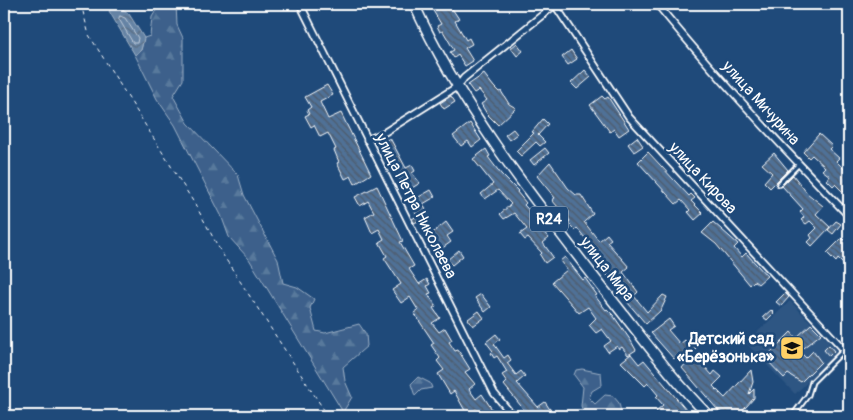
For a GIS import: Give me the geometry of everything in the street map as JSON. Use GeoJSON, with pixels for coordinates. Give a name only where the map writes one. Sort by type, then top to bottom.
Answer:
{"type":"FeatureCollection","features":[{"type":"Feature","properties":{"kind":"main road","name":"улица Мира"},"geometry":{"type":"LineString","coordinates":[[414,4],[425,29],[458,86],[556,228],[665,366],[709,416]]}},
{"type":"Feature","properties":{"kind":"street","name":"улица Петра Николаева"},"geometry":{"type":"LineString","coordinates":[[300,4],[494,393],[513,416]]}},
{"type":"Feature","properties":{"kind":"street"},"geometry":{"type":"LineString","coordinates":[[368,140],[385,132],[458,86],[464,78],[555,4]]}},
{"type":"Feature","properties":{"kind":"street","name":"улица Кирова"},"geometry":{"type":"LineString","coordinates":[[555,4],[629,117],[849,355]]}},
{"type":"Feature","properties":{"kind":"street","name":"улица Мичурина"},"geometry":{"type":"LineString","coordinates":[[658,4],[689,44],[849,216]]}},
{"type":"Feature","properties":{"kind":"lane"},"geometry":{"type":"LineString","coordinates":[[779,184],[799,164]]}},
{"type":"Feature","properties":{"kind":"lane"},"geometry":{"type":"LineString","coordinates":[[794,414],[808,395],[812,382],[844,350]]}},
{"type":"Feature","properties":{"kind":"path"},"geometry":{"type":"LineString","coordinates":[[81,4],[89,35],[196,206],[222,252],[328,416]]}},
{"type":"Feature","properties":{"kind":"shaded area","name":"Детский сад «Берёзонька»"},"geometry":{"type":"Polygon","coordinates":[[[790,301],[839,352],[795,394],[746,343],[790,301]]]}},
{"type":"Feature","properties":{"kind":"green space"},"geometry":{"type":"Polygon","coordinates":[[[160,4],[176,4],[177,25],[183,38],[183,80],[173,96],[188,123],[238,175],[244,195],[278,260],[283,283],[297,287],[314,299],[310,308],[316,331],[325,333],[359,324],[366,334],[367,346],[343,367],[345,381],[352,397],[343,412],[249,259],[229,237],[221,215],[175,125],[157,99],[135,55],[141,50],[144,38],[150,36],[152,17],[160,4]]]}},
{"type":"Feature","properties":{"kind":"green space"},"geometry":{"type":"Polygon","coordinates":[[[582,369],[601,373],[602,385],[592,391],[589,398],[595,404],[605,395],[613,396],[619,403],[621,412],[612,416],[584,414],[581,406],[583,387],[574,375],[576,370],[582,369]]]}},
{"type":"Feature","properties":{"kind":"green space"},"geometry":{"type":"Polygon","coordinates":[[[418,377],[430,383],[432,388],[421,390],[415,396],[411,384],[418,377]]]}},
{"type":"Feature","properties":{"kind":"water"},"geometry":{"type":"Polygon","coordinates":[[[118,5],[129,14],[144,38],[141,50],[135,55],[109,11],[118,5]]]}},
{"type":"Feature","properties":{"kind":"building"},"geometry":{"type":"Polygon","coordinates":[[[429,4],[457,4],[451,7],[459,19],[455,21],[466,40],[469,38],[472,44],[465,48],[473,61],[465,66],[458,55],[454,58],[450,52],[454,50],[443,31],[440,32],[437,26],[441,24],[429,4]]]}},
{"type":"Feature","properties":{"kind":"building"},"geometry":{"type":"Polygon","coordinates":[[[529,4],[543,4],[534,10],[529,4]]]}},
{"type":"Feature","properties":{"kind":"building"},"geometry":{"type":"Polygon","coordinates":[[[517,43],[523,51],[517,56],[511,48],[517,43]]]}},
{"type":"Feature","properties":{"kind":"building"},"geometry":{"type":"Polygon","coordinates":[[[571,50],[577,59],[568,65],[562,57],[571,50]]]}},
{"type":"Feature","properties":{"kind":"building"},"geometry":{"type":"Polygon","coordinates":[[[585,70],[591,77],[577,89],[571,83],[585,70]]]}},
{"type":"Feature","properties":{"kind":"building"},"geometry":{"type":"Polygon","coordinates":[[[484,74],[499,92],[501,91],[509,104],[516,108],[498,125],[487,114],[481,104],[487,100],[479,90],[474,93],[468,85],[484,74]]]}},
{"type":"Feature","properties":{"kind":"building"},"geometry":{"type":"Polygon","coordinates":[[[327,85],[333,95],[320,102],[328,119],[341,113],[371,174],[355,184],[351,176],[345,179],[337,163],[339,162],[334,150],[336,149],[328,133],[320,137],[314,125],[311,127],[305,116],[309,114],[307,110],[311,107],[305,97],[327,85]]]}},
{"type":"Feature","properties":{"kind":"building"},"geometry":{"type":"Polygon","coordinates":[[[451,96],[455,102],[444,109],[440,103],[451,96]]]}},
{"type":"Feature","properties":{"kind":"building"},"geometry":{"type":"Polygon","coordinates":[[[602,96],[605,99],[608,97],[629,129],[619,136],[614,129],[610,132],[590,105],[602,96]]]}},
{"type":"Feature","properties":{"kind":"building"},"geometry":{"type":"Polygon","coordinates":[[[543,119],[548,124],[538,135],[545,142],[540,146],[536,142],[521,156],[516,151],[534,133],[532,132],[543,119]]]}},
{"type":"Feature","properties":{"kind":"building"},"geometry":{"type":"Polygon","coordinates":[[[470,123],[481,140],[472,147],[468,141],[461,146],[453,136],[470,123]]]}},
{"type":"Feature","properties":{"kind":"building"},"geometry":{"type":"Polygon","coordinates":[[[513,129],[517,134],[509,140],[505,135],[513,129]]]}},
{"type":"Feature","properties":{"kind":"building"},"geometry":{"type":"Polygon","coordinates":[[[819,134],[832,146],[829,149],[839,158],[836,161],[849,174],[849,190],[847,188],[843,192],[835,184],[833,186],[827,180],[830,176],[822,170],[825,167],[812,155],[809,158],[803,152],[819,134]]]}},
{"type":"Feature","properties":{"kind":"building"},"geometry":{"type":"Polygon","coordinates":[[[637,137],[643,146],[634,152],[628,144],[637,137]]]}},
{"type":"Feature","properties":{"kind":"building"},"geometry":{"type":"Polygon","coordinates":[[[390,138],[406,168],[412,165],[415,171],[412,173],[420,183],[412,188],[404,178],[400,180],[386,161],[388,160],[379,144],[390,138]]]}},
{"type":"Feature","properties":{"kind":"building"},"geometry":{"type":"Polygon","coordinates":[[[545,148],[549,153],[534,165],[530,160],[545,148]]]}},
{"type":"Feature","properties":{"kind":"building"},"geometry":{"type":"Polygon","coordinates":[[[486,149],[490,156],[488,157],[518,191],[526,203],[524,205],[544,226],[541,229],[549,238],[543,243],[553,257],[545,263],[540,255],[542,253],[528,238],[525,240],[520,234],[527,229],[514,213],[504,219],[500,214],[511,204],[498,190],[485,199],[481,194],[493,184],[473,159],[486,149]]]}},
{"type":"Feature","properties":{"kind":"building"},"geometry":{"type":"Polygon","coordinates":[[[648,152],[689,196],[691,194],[695,198],[691,201],[703,213],[695,220],[688,212],[690,210],[681,200],[676,204],[638,162],[648,152]]]}},
{"type":"Feature","properties":{"kind":"building"},"geometry":{"type":"Polygon","coordinates":[[[774,153],[788,170],[770,188],[764,182],[772,173],[762,164],[774,153]]]}},
{"type":"Feature","properties":{"kind":"building"},"geometry":{"type":"Polygon","coordinates":[[[550,162],[568,188],[576,195],[581,195],[593,214],[584,222],[599,241],[607,234],[611,239],[607,242],[629,267],[623,272],[638,292],[634,296],[647,312],[663,295],[667,297],[661,310],[646,324],[622,296],[625,293],[612,277],[610,279],[605,272],[608,270],[589,250],[592,247],[577,228],[575,230],[568,223],[570,221],[552,200],[555,198],[537,176],[550,162]]]}},
{"type":"Feature","properties":{"kind":"building"},"geometry":{"type":"Polygon","coordinates":[[[793,175],[807,193],[823,206],[816,214],[830,227],[812,246],[808,242],[812,238],[810,235],[817,228],[810,221],[806,224],[801,220],[804,217],[800,212],[803,209],[782,186],[793,175]]]}},
{"type":"Feature","properties":{"kind":"building"},"geometry":{"type":"Polygon","coordinates":[[[377,186],[403,241],[400,242],[414,266],[409,269],[419,284],[427,279],[430,284],[427,286],[431,293],[428,294],[436,306],[433,308],[440,318],[432,323],[439,332],[445,328],[452,340],[449,342],[455,351],[458,350],[470,369],[465,372],[475,384],[469,389],[476,399],[482,394],[495,414],[492,416],[482,416],[476,409],[468,416],[454,391],[450,394],[438,374],[444,370],[437,361],[440,358],[431,345],[434,343],[414,313],[418,310],[410,297],[401,303],[392,290],[401,284],[384,258],[387,256],[379,242],[384,239],[379,229],[372,233],[365,217],[374,212],[368,201],[360,206],[355,197],[377,186]]]}},
{"type":"Feature","properties":{"kind":"building"},"geometry":{"type":"Polygon","coordinates":[[[431,190],[435,197],[423,204],[429,216],[414,223],[412,219],[417,216],[410,202],[431,190]]]}},
{"type":"Feature","properties":{"kind":"building"},"geometry":{"type":"Polygon","coordinates":[[[836,221],[841,224],[833,234],[828,230],[836,221]]]}},
{"type":"Feature","properties":{"kind":"building"},"geometry":{"type":"Polygon","coordinates":[[[446,222],[453,232],[447,236],[451,242],[441,249],[429,236],[446,222]]]}},
{"type":"Feature","properties":{"kind":"building"},"geometry":{"type":"Polygon","coordinates":[[[713,222],[738,244],[734,248],[742,257],[746,253],[767,276],[758,284],[754,281],[750,285],[716,244],[702,233],[713,222]]]}},
{"type":"Feature","properties":{"kind":"building"},"geometry":{"type":"Polygon","coordinates":[[[842,238],[849,246],[849,270],[838,259],[836,262],[827,253],[842,238]]]}},
{"type":"Feature","properties":{"kind":"building"},"geometry":{"type":"Polygon","coordinates":[[[459,250],[463,256],[452,265],[447,260],[459,250]]]}},
{"type":"Feature","properties":{"kind":"building"},"geometry":{"type":"Polygon","coordinates":[[[565,257],[583,280],[585,278],[597,295],[595,296],[606,310],[613,315],[636,350],[628,355],[622,347],[619,349],[617,346],[608,352],[604,346],[611,341],[602,329],[596,333],[589,325],[596,318],[588,307],[579,313],[552,282],[567,270],[560,261],[565,257]]]}},
{"type":"Feature","properties":{"kind":"building"},"geometry":{"type":"Polygon","coordinates":[[[785,293],[789,297],[781,306],[776,302],[785,293]]]}},
{"type":"Feature","properties":{"kind":"building"},"geometry":{"type":"Polygon","coordinates":[[[481,294],[491,307],[485,312],[475,298],[481,294]]]}},
{"type":"Feature","properties":{"kind":"building"},"geometry":{"type":"Polygon","coordinates":[[[771,310],[774,313],[767,320],[763,317],[771,310]]]}},
{"type":"Feature","properties":{"kind":"building"},"geometry":{"type":"Polygon","coordinates":[[[479,311],[484,318],[473,326],[468,319],[479,311]]]}},
{"type":"Feature","properties":{"kind":"building"},"geometry":{"type":"Polygon","coordinates":[[[669,319],[674,326],[668,330],[680,344],[685,340],[690,346],[697,339],[701,343],[692,352],[712,375],[715,371],[722,377],[713,386],[725,398],[751,370],[753,382],[749,394],[754,389],[754,398],[738,416],[725,416],[717,409],[682,368],[687,362],[679,354],[674,359],[651,333],[669,319]]]}},
{"type":"Feature","properties":{"kind":"building"},"geometry":{"type":"Polygon","coordinates":[[[811,324],[821,334],[799,351],[806,358],[813,351],[821,362],[801,382],[788,374],[784,378],[765,358],[791,332],[796,338],[811,324]]]}},
{"type":"Feature","properties":{"kind":"building"},"geometry":{"type":"Polygon","coordinates":[[[496,334],[500,339],[494,344],[504,358],[508,355],[511,360],[507,363],[516,375],[521,371],[525,376],[517,383],[538,407],[545,402],[551,411],[544,416],[529,416],[504,385],[507,382],[502,375],[507,372],[497,356],[494,358],[491,353],[493,351],[486,342],[496,334]]]}},
{"type":"Feature","properties":{"kind":"building"},"geometry":{"type":"Polygon","coordinates":[[[829,345],[834,351],[829,356],[824,350],[829,345]]]}},
{"type":"Feature","properties":{"kind":"building"},"geometry":{"type":"Polygon","coordinates":[[[631,354],[639,364],[644,360],[687,411],[681,416],[673,413],[670,416],[661,416],[656,411],[663,405],[656,397],[658,395],[648,383],[645,386],[621,362],[631,354]]]}},
{"type":"Feature","properties":{"kind":"place","name":"Детский сад «Берёзонька»"},"geometry":{"type":"Point","coordinates":[792,348]}}]}
